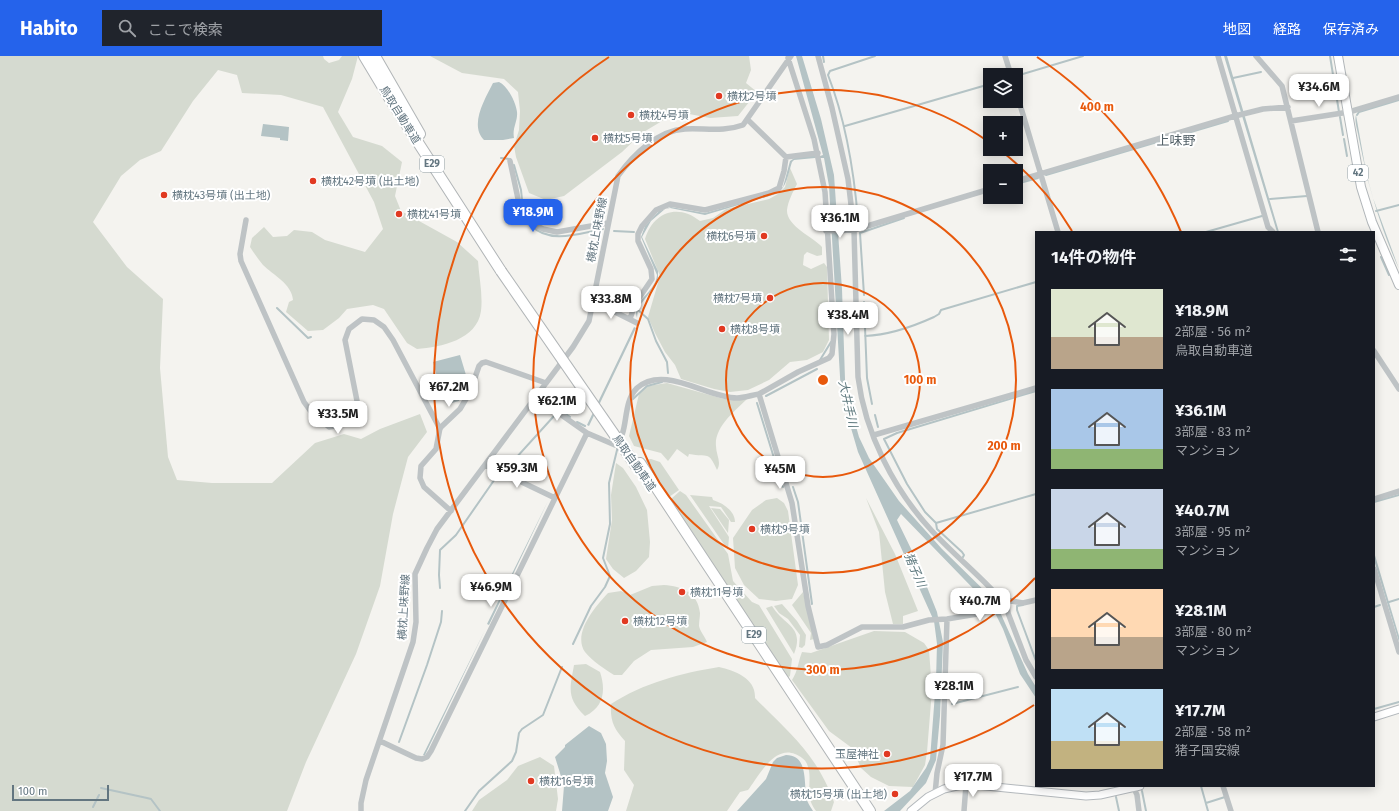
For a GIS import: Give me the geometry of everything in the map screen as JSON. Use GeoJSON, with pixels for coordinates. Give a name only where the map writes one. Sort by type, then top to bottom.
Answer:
{"type":"FeatureCollection","features":[{"type":"Feature","properties":{"kind":"highway","name":"鳥取自動車道"},"geometry":{"type":"LineString","coordinates":[[364,56],[388,96],[504,270],[638,465],[867,810]]}},
{"type":"Feature","properties":{"kind":"highway","name":"鳥取自動車道"},"geometry":{"type":"LineString","coordinates":[[375,56],[504,270]]}},
{"type":"Feature","properties":{"kind":"main road","name":"42"},"geometry":{"type":"LineString","coordinates":[[1338,56],[1361,187],[1372,222],[1399,285]]}},
{"type":"Feature","properties":{"kind":"main road"},"geometry":{"type":"LineString","coordinates":[[1375,717],[1399,709]]}},
{"type":"Feature","properties":{"kind":"main road"},"geometry":{"type":"LineString","coordinates":[[911,811],[944,789],[966,785],[1072,796],[1100,796],[1135,787]]}},
{"type":"Feature","properties":{"kind":"street"},"geometry":{"type":"LineString","coordinates":[[818,56],[832,108],[848,179],[854,230],[858,377],[862,401],[874,435],[891,473],[908,501],[924,521],[1007,606],[1008,613],[1026,660],[1035,675]]}},
{"type":"Feature","properties":{"kind":"street"},"geometry":{"type":"LineString","coordinates":[[1006,56],[1009,68]]}},
{"type":"Feature","properties":{"kind":"street"},"geometry":{"type":"LineString","coordinates":[[1218,56],[1268,227],[1272,231]]}},
{"type":"Feature","properties":{"kind":"street"},"geometry":{"type":"LineString","coordinates":[[1256,56],[1282,86],[1318,231]]}},
{"type":"Feature","properties":{"kind":"street"},"geometry":{"type":"LineString","coordinates":[[786,157],[748,120],[789,57]]}},
{"type":"Feature","properties":{"kind":"street"},"geometry":{"type":"LineString","coordinates":[[536,397],[587,433],[609,443],[615,444],[617,443],[623,430],[628,401],[644,382],[656,380],[679,382],[719,395],[738,398],[758,394],[831,357],[833,328],[826,231],[825,192],[818,153],[789,57]]}},
{"type":"Feature","properties":{"kind":"street"},"geometry":{"type":"LineString","coordinates":[[1291,121],[1349,112],[1399,97]]}},
{"type":"Feature","properties":{"kind":"street"},"geometry":{"type":"LineString","coordinates":[[1023,179],[1235,116],[1263,109],[1288,107]]}},
{"type":"Feature","properties":{"kind":"street"},"geometry":{"type":"LineString","coordinates":[[1021,108],[1058,231]]}},
{"type":"Feature","properties":{"kind":"street","name":"横枕上味野線"},"geometry":{"type":"LineString","coordinates":[[361,811],[361,803],[366,780],[414,642],[416,622],[415,574],[437,529],[573,347],[589,321],[618,176],[630,160],[650,144],[666,134],[683,129],[734,128],[743,125],[748,120]]}},
{"type":"Feature","properties":{"kind":"street"},"geometry":{"type":"LineString","coordinates":[[786,157],[818,153]]}},
{"type":"Feature","properties":{"kind":"street"},"geometry":{"type":"LineString","coordinates":[[630,319],[635,304],[652,279],[651,269],[638,240],[638,234],[642,226],[656,210],[670,204],[705,210],[734,201],[770,194],[779,188],[786,157]]}},
{"type":"Feature","properties":{"kind":"street"},"geometry":{"type":"LineString","coordinates":[[510,161],[521,213],[536,225],[543,229],[558,232],[608,223]]}},
{"type":"Feature","properties":{"kind":"street"},"geometry":{"type":"LineString","coordinates":[[826,231],[854,230],[983,191]]}},
{"type":"Feature","properties":{"kind":"street"},"geometry":{"type":"LineString","coordinates":[[246,220],[240,254],[241,261],[304,402],[312,414],[329,427],[345,424],[354,416],[358,406],[345,340],[349,329],[355,323],[362,319],[374,320],[384,327],[393,340],[440,429]]}},
{"type":"Feature","properties":{"kind":"street"},"geometry":{"type":"LineString","coordinates":[[593,301],[637,323]]}},
{"type":"Feature","properties":{"kind":"street"},"geometry":{"type":"LineString","coordinates":[[1375,353],[1399,389]]}},
{"type":"Feature","properties":{"kind":"street"},"geometry":{"type":"LineString","coordinates":[[451,511],[424,487],[420,478],[421,466],[436,449],[440,429],[460,409],[470,392],[479,366],[486,362],[546,383]]}},
{"type":"Feature","properties":{"kind":"street"},"geometry":{"type":"LineString","coordinates":[[874,435],[1035,388]]}},
{"type":"Feature","properties":{"kind":"street"},"geometry":{"type":"LineString","coordinates":[[758,394],[792,503],[808,606],[818,647],[827,645],[862,627],[902,627],[929,620],[947,619],[983,612],[1001,599],[1023,603],[1035,600]]}},
{"type":"Feature","properties":{"kind":"street"},"geometry":{"type":"LineString","coordinates":[[380,741],[416,758],[422,759],[427,757],[587,433]]}},
{"type":"Feature","properties":{"kind":"street"},"geometry":{"type":"LineString","coordinates":[[486,464],[555,498]]}},
{"type":"Feature","properties":{"kind":"street"},"geometry":{"type":"LineString","coordinates":[[1375,499],[1399,491]]}},
{"type":"Feature","properties":{"kind":"street"},"geometry":{"type":"LineString","coordinates":[[1375,572],[1399,652]]}},
{"type":"Feature","properties":{"kind":"street"},"geometry":{"type":"LineString","coordinates":[[935,794],[937,773],[943,745],[947,619]]}},
{"type":"Feature","properties":{"kind":"street"},"geometry":{"type":"LineString","coordinates":[[964,811],[966,785]]}},
{"type":"Feature","properties":{"kind":"street"},"geometry":{"type":"LineString","coordinates":[[1135,787],[1139,811]]}},
{"type":"Feature","properties":{"kind":"street"},"geometry":{"type":"LineString","coordinates":[[1223,787],[1230,811]]}},
{"type":"Feature","properties":{"kind":"shaded area"},"geometry":{"type":"Polygon","coordinates":[[[0,56],[323,56],[329,63],[339,60],[342,56],[358,56],[352,79],[338,112],[353,137],[382,146],[402,162],[395,196],[401,211],[457,242],[478,261],[481,311],[478,321],[473,329],[465,335],[447,344],[417,349],[407,343],[384,309],[373,305],[347,309],[339,318],[323,330],[308,331],[286,312],[289,302],[293,300],[292,294],[286,285],[263,265],[256,256],[250,247],[252,238],[264,227],[273,237],[287,236],[294,230],[312,232],[325,240],[365,252],[383,229],[374,202],[323,107],[281,95],[242,93],[237,75],[218,70],[193,101],[161,151],[140,160],[121,176],[93,222],[127,267],[163,299],[160,368],[168,457],[177,480],[212,483],[272,483],[315,443],[344,434],[361,439],[380,429],[420,414],[427,432],[408,457],[393,514],[380,586],[356,654],[306,762],[287,811],[0,811],[0,56]]]}},
{"type":"Feature","properties":{"kind":"shaded area"},"geometry":{"type":"Polygon","coordinates":[[[430,56],[749,56],[751,70],[746,83],[757,92],[738,116],[710,118],[684,113],[662,121],[642,133],[622,152],[564,196],[546,200],[529,193],[516,157],[514,146],[519,130],[520,111],[518,92],[504,79],[462,73],[430,56]]]}},
{"type":"Feature","properties":{"kind":"shaded area"},"geometry":{"type":"Polygon","coordinates":[[[790,168],[797,184],[788,203],[788,216],[795,226],[822,247],[822,255],[817,256],[807,252],[804,255],[803,265],[811,269],[824,263],[827,267],[829,340],[823,352],[807,360],[790,362],[769,380],[748,390],[730,392],[714,389],[681,379],[675,365],[665,352],[648,317],[660,276],[645,239],[649,230],[654,222],[667,213],[683,212],[692,215],[700,221],[713,218],[726,209],[769,199],[778,194],[785,187],[790,168]]]}},
{"type":"Feature","properties":{"kind":"shaded area"},"geometry":{"type":"Polygon","coordinates":[[[667,383],[724,399],[748,398],[732,413],[718,432],[716,449],[719,464],[717,470],[712,460],[707,456],[689,454],[688,457],[677,449],[668,461],[661,453],[634,446],[629,436],[639,394],[648,386],[667,383]]]}},
{"type":"Feature","properties":{"kind":"shaded area"},"geometry":{"type":"Polygon","coordinates":[[[651,459],[660,462],[679,490],[669,497],[645,460],[651,459]]]}},
{"type":"Feature","properties":{"kind":"shaded area"},"geometry":{"type":"Polygon","coordinates":[[[616,463],[623,468],[636,487],[647,510],[650,542],[649,557],[636,571],[624,578],[613,569],[606,559],[612,520],[611,495],[616,463]]]}},
{"type":"Feature","properties":{"kind":"shaded area"},"geometry":{"type":"Polygon","coordinates":[[[680,491],[686,495],[728,554],[733,581],[752,602],[759,605],[792,659],[790,676],[787,678],[671,499],[680,491]]]}},
{"type":"Feature","properties":{"kind":"shaded area"},"geometry":{"type":"Polygon","coordinates":[[[690,495],[712,497],[713,500],[721,503],[731,511],[735,522],[731,522],[721,507],[709,506],[729,537],[728,550],[690,495]]]}},
{"type":"Feature","properties":{"kind":"shaded area"},"geometry":{"type":"Polygon","coordinates":[[[777,498],[784,503],[788,511],[798,585],[792,599],[776,601],[759,599],[744,585],[735,568],[733,538],[752,510],[766,500],[777,498]]]}},
{"type":"Feature","properties":{"kind":"shaded area"},"geometry":{"type":"Polygon","coordinates":[[[866,498],[895,554],[918,611],[903,616],[903,624],[893,624],[885,592],[879,532],[866,498]]]}},
{"type":"Feature","properties":{"kind":"shaded area"},"geometry":{"type":"Polygon","coordinates":[[[711,508],[720,509],[729,520],[728,533],[711,508]]]}},
{"type":"Feature","properties":{"kind":"shaded area"},"geometry":{"type":"Polygon","coordinates":[[[664,585],[683,589],[696,600],[700,613],[700,630],[707,642],[693,647],[651,650],[634,661],[622,675],[614,675],[599,665],[585,652],[581,637],[583,628],[592,612],[608,593],[621,591],[630,595],[652,586],[664,585]]]}},
{"type":"Feature","properties":{"kind":"shaded area"},"geometry":{"type":"Polygon","coordinates":[[[803,592],[814,639],[810,640],[811,633],[792,605],[803,592]]]}},
{"type":"Feature","properties":{"kind":"shaded area"},"geometry":{"type":"Polygon","coordinates":[[[782,604],[797,621],[806,635],[805,645],[802,648],[799,647],[800,635],[788,619],[779,613],[774,606],[782,604]]]}},
{"type":"Feature","properties":{"kind":"shaded area"},"geometry":{"type":"Polygon","coordinates":[[[772,606],[795,632],[797,645],[794,654],[766,608],[772,606]]]}},
{"type":"Feature","properties":{"kind":"shaded area"},"geometry":{"type":"Polygon","coordinates":[[[874,631],[905,632],[924,643],[929,650],[932,690],[927,752],[925,765],[913,787],[889,786],[871,777],[861,768],[852,748],[829,731],[792,680],[796,673],[802,652],[811,653],[874,631]]]}},
{"type":"Feature","properties":{"kind":"shaded area"},"geometry":{"type":"Polygon","coordinates":[[[586,664],[600,672],[603,691],[600,703],[585,716],[579,710],[572,698],[571,680],[574,665],[586,664]]]}},
{"type":"Feature","properties":{"kind":"shaded area"},"geometry":{"type":"Polygon","coordinates":[[[719,667],[738,673],[748,680],[752,685],[755,698],[801,745],[819,770],[827,785],[834,802],[831,811],[816,811],[810,799],[810,776],[807,764],[795,754],[787,752],[780,754],[767,764],[748,790],[740,792],[727,811],[626,811],[634,785],[624,770],[625,741],[618,733],[612,720],[611,704],[636,690],[663,680],[691,672],[719,667]]]}},
{"type":"Feature","properties":{"kind":"shaded area"},"geometry":{"type":"Polygon","coordinates":[[[540,757],[554,766],[558,799],[556,811],[472,811],[479,800],[507,780],[518,766],[540,757]]]}},
{"type":"Feature","properties":{"kind":"water"},"geometry":{"type":"Polygon","coordinates":[[[796,56],[802,56],[821,119],[834,175],[842,289],[846,391],[859,437],[869,458],[899,501],[942,549],[995,601],[1028,674],[1035,685],[1035,696],[1020,674],[1003,629],[993,609],[901,514],[897,520],[915,557],[937,612],[943,642],[940,716],[936,760],[926,783],[900,811],[884,811],[910,791],[926,768],[930,759],[937,644],[934,621],[858,452],[841,394],[829,186],[824,158],[820,158],[820,156],[823,155],[796,56]]]}},
{"type":"Feature","properties":{"kind":"water"},"geometry":{"type":"Polygon","coordinates":[[[1224,56],[1227,56],[1279,231],[1277,231],[1224,56]]]}},
{"type":"Feature","properties":{"kind":"water"},"geometry":{"type":"Polygon","coordinates":[[[499,82],[508,91],[516,108],[517,115],[514,138],[503,140],[484,140],[478,127],[480,112],[493,83],[499,82]]]}},
{"type":"Feature","properties":{"kind":"water"},"geometry":{"type":"Polygon","coordinates":[[[1356,115],[1366,171],[1356,127],[1356,115]]]}},
{"type":"Feature","properties":{"kind":"water"},"geometry":{"type":"Polygon","coordinates":[[[263,124],[289,127],[288,141],[280,140],[280,138],[261,136],[263,124]]]}},
{"type":"Feature","properties":{"kind":"water"},"geometry":{"type":"Polygon","coordinates":[[[816,155],[815,158],[794,160],[783,188],[776,194],[705,215],[670,208],[665,209],[671,207],[705,213],[773,194],[783,187],[790,161],[796,157],[816,155]]]}},
{"type":"Feature","properties":{"kind":"water"},"geometry":{"type":"Polygon","coordinates":[[[1366,171],[1371,189],[1373,199],[1367,177],[1366,171]]]}},
{"type":"Feature","properties":{"kind":"water"},"geometry":{"type":"Polygon","coordinates":[[[1373,199],[1399,269],[1380,222],[1373,199]]]}},
{"type":"Feature","properties":{"kind":"water"},"geometry":{"type":"Polygon","coordinates":[[[665,209],[651,221],[642,237],[658,271],[658,278],[651,291],[638,308],[637,318],[637,306],[653,286],[657,275],[641,237],[645,226],[659,211],[665,209]]]}},
{"type":"Feature","properties":{"kind":"water"},"geometry":{"type":"Polygon","coordinates":[[[634,327],[636,328],[589,426],[587,425],[634,327]]]}},
{"type":"Feature","properties":{"kind":"water"},"geometry":{"type":"Polygon","coordinates":[[[460,355],[466,375],[459,401],[448,404],[442,384],[439,384],[433,362],[460,355]]]}},
{"type":"Feature","properties":{"kind":"water"},"geometry":{"type":"Polygon","coordinates":[[[548,501],[489,625],[487,624],[548,501]]]}},
{"type":"Feature","properties":{"kind":"water"},"geometry":{"type":"Polygon","coordinates":[[[1375,555],[1399,636],[1399,642],[1375,563],[1375,555]]]}},
{"type":"Feature","properties":{"kind":"water"},"geometry":{"type":"Polygon","coordinates":[[[485,630],[425,755],[423,755],[485,630]]]}},
{"type":"Feature","properties":{"kind":"water"},"geometry":{"type":"Polygon","coordinates":[[[589,726],[601,733],[606,744],[607,761],[605,773],[613,797],[608,811],[562,811],[564,786],[555,757],[565,747],[565,745],[589,726]]]}},
{"type":"Feature","properties":{"kind":"water"},"geometry":{"type":"Polygon","coordinates":[[[786,755],[793,756],[801,763],[808,803],[813,811],[737,811],[766,779],[773,762],[777,758],[786,755]]]}},
{"type":"Feature","properties":{"kind":"waterway"},"geometry":{"type":"LineString","coordinates":[[823,56],[824,62]]}},
{"type":"Feature","properties":{"kind":"waterway"},"geometry":{"type":"LineString","coordinates":[[858,220],[848,146],[840,110],[828,75],[830,71],[875,56]]}},
{"type":"Feature","properties":{"kind":"waterway"},"geometry":{"type":"LineString","coordinates":[[1023,74],[1083,56]]}},
{"type":"Feature","properties":{"kind":"waterway"},"geometry":{"type":"LineString","coordinates":[[1330,56],[1339,112]]}},
{"type":"Feature","properties":{"kind":"waterway"},"geometry":{"type":"LineString","coordinates":[[1233,78],[1261,72]]}},
{"type":"Feature","properties":{"kind":"waterway"},"geometry":{"type":"LineString","coordinates":[[845,126],[983,86]]}},
{"type":"Feature","properties":{"kind":"waterway"},"geometry":{"type":"LineString","coordinates":[[1357,115],[1359,112],[1399,100]]}},
{"type":"Feature","properties":{"kind":"waterway"},"geometry":{"type":"LineString","coordinates":[[1340,117],[1343,135]]}},
{"type":"Feature","properties":{"kind":"waterway"},"geometry":{"type":"LineString","coordinates":[[1046,175],[1228,121]]}},
{"type":"Feature","properties":{"kind":"waterway"},"geometry":{"type":"LineString","coordinates":[[1344,139],[1347,156]]}},
{"type":"Feature","properties":{"kind":"waterway"},"geometry":{"type":"LineString","coordinates":[[501,158],[510,159]]}},
{"type":"Feature","properties":{"kind":"waterway"},"geometry":{"type":"LineString","coordinates":[[514,165],[521,190],[523,209],[527,215]]}},
{"type":"Feature","properties":{"kind":"waterway"},"geometry":{"type":"LineString","coordinates":[[1023,182],[1038,178]]}},
{"type":"Feature","properties":{"kind":"waterway"},"geometry":{"type":"LineString","coordinates":[[1270,199],[1307,196]]}},
{"type":"Feature","properties":{"kind":"waterway"},"geometry":{"type":"LineString","coordinates":[[1376,211],[1399,205]]}},
{"type":"Feature","properties":{"kind":"waterway"},"geometry":{"type":"LineString","coordinates":[[1210,231],[1262,216]]}},
{"type":"Feature","properties":{"kind":"waterway"},"geometry":{"type":"LineString","coordinates":[[864,295],[860,233],[904,218]]}},
{"type":"Feature","properties":{"kind":"waterway"},"geometry":{"type":"LineString","coordinates":[[531,225],[538,231],[547,235],[556,236],[575,235],[603,229]]}},
{"type":"Feature","properties":{"kind":"waterway"},"geometry":{"type":"LineString","coordinates":[[614,231],[634,232]]}},
{"type":"Feature","properties":{"kind":"waterway"},"geometry":{"type":"LineString","coordinates":[[1381,257],[1389,275]]}},
{"type":"Feature","properties":{"kind":"waterway"},"geometry":{"type":"LineString","coordinates":[[865,336],[901,330],[934,317],[939,314],[941,310],[1035,282]]}},
{"type":"Feature","properties":{"kind":"waterway"},"geometry":{"type":"LineString","coordinates":[[864,302],[867,378],[872,404]]}},
{"type":"Feature","properties":{"kind":"waterway"},"geometry":{"type":"LineString","coordinates":[[277,308],[308,338],[311,337]]}},
{"type":"Feature","properties":{"kind":"waterway"},"geometry":{"type":"LineString","coordinates":[[638,310],[648,319],[656,341],[667,362],[668,373]]}},
{"type":"Feature","properties":{"kind":"waterway"},"geometry":{"type":"LineString","coordinates":[[820,360],[831,342]]}},
{"type":"Feature","properties":{"kind":"waterway"},"geometry":{"type":"LineString","coordinates":[[766,396],[817,369]]}},
{"type":"Feature","properties":{"kind":"waterway"},"geometry":{"type":"LineString","coordinates":[[633,399],[647,386],[662,382]]}},
{"type":"Feature","properties":{"kind":"waterway"},"geometry":{"type":"LineString","coordinates":[[963,557],[964,555],[962,552],[937,529],[936,523],[925,512],[907,484],[884,439],[897,433],[1035,391]]}},
{"type":"Feature","properties":{"kind":"waterway"},"geometry":{"type":"LineString","coordinates":[[548,393],[547,400],[570,417]]}},
{"type":"Feature","properties":{"kind":"waterway"},"geometry":{"type":"LineString","coordinates":[[757,403],[783,487]]}},
{"type":"Feature","properties":{"kind":"waterway"},"geometry":{"type":"LineString","coordinates":[[875,415],[878,427]]}},
{"type":"Feature","properties":{"kind":"waterway"},"geometry":{"type":"LineString","coordinates":[[506,469],[554,416]]}},
{"type":"Feature","properties":{"kind":"waterway"},"geometry":{"type":"LineString","coordinates":[[577,422],[585,426]]}},
{"type":"Feature","properties":{"kind":"waterway"},"geometry":{"type":"LineString","coordinates":[[573,644],[591,606],[605,587],[610,576],[603,558],[610,524],[609,483],[618,446]]}},
{"type":"Feature","properties":{"kind":"waterway"},"geometry":{"type":"LineString","coordinates":[[440,588],[440,550],[456,535],[497,476]]}},
{"type":"Feature","properties":{"kind":"waterway"},"geometry":{"type":"LineString","coordinates":[[793,487],[798,502],[812,604]]}},
{"type":"Feature","properties":{"kind":"waterway"},"geometry":{"type":"LineString","coordinates":[[936,523],[1035,494]]}},
{"type":"Feature","properties":{"kind":"waterway"},"geometry":{"type":"LineString","coordinates":[[1375,502],[1399,495]]}},
{"type":"Feature","properties":{"kind":"waterway"},"geometry":{"type":"LineString","coordinates":[[1389,602],[1399,599]]}},
{"type":"Feature","properties":{"kind":"waterway"},"geometry":{"type":"LineString","coordinates":[[1023,605],[1017,606],[1017,610],[1035,658]]}},
{"type":"Feature","properties":{"kind":"waterway"},"geometry":{"type":"LineString","coordinates":[[1375,607],[1380,605]]}},
{"type":"Feature","properties":{"kind":"waterway"},"geometry":{"type":"LineString","coordinates":[[399,742],[427,665],[441,622],[442,611]]}},
{"type":"Feature","properties":{"kind":"waterway"},"geometry":{"type":"LineString","coordinates":[[465,811],[479,791],[512,761],[516,752],[519,733],[522,729],[543,715],[562,667]]}},
{"type":"Feature","properties":{"kind":"waterway"},"geometry":{"type":"LineString","coordinates":[[952,704],[1018,687]]}},
{"type":"Feature","properties":{"kind":"waterway"},"geometry":{"type":"LineString","coordinates":[[1375,709],[1399,702]]}},
{"type":"Feature","properties":{"kind":"waterway"},"geometry":{"type":"LineString","coordinates":[[1201,787],[1208,811]]}},
{"type":"Feature","properties":{"kind":"waterway"},"geometry":{"type":"LineString","coordinates":[[101,788],[151,799],[160,811]]}},
{"type":"Feature","properties":{"kind":"waterway"},"geometry":{"type":"LineString","coordinates":[[1142,791],[1146,811]]}},
{"type":"Feature","properties":{"kind":"waterway"},"geometry":{"type":"LineString","coordinates":[[93,807],[99,795]]}},
{"type":"Feature","properties":{"kind":"waterway"},"geometry":{"type":"LineString","coordinates":[[1116,797],[1119,811]]}},
{"type":"Feature","properties":{"kind":"waterway"},"geometry":{"type":"LineString","coordinates":[[1206,803],[1225,797]]}},
{"type":"Feature","properties":{"kind":"place","name":"横枕2号墳"},"geometry":{"type":"Point","coordinates":[719,96]}},
{"type":"Feature","properties":{"kind":"place","name":"横枕4号墳"},"geometry":{"type":"Point","coordinates":[631,115]}},
{"type":"Feature","properties":{"kind":"place","name":"横枕5号墳"},"geometry":{"type":"Point","coordinates":[595,138]}},
{"type":"Feature","properties":{"kind":"place","name":"横枕42号墳 (出土地)"},"geometry":{"type":"Point","coordinates":[313,181]}},
{"type":"Feature","properties":{"kind":"place","name":"横枕43号墳 (出土地)"},"geometry":{"type":"Point","coordinates":[164,195]}},
{"type":"Feature","properties":{"kind":"place","name":"横枕41号墳"},"geometry":{"type":"Point","coordinates":[399,214]}},
{"type":"Feature","properties":{"kind":"place","name":"横枕6号墳"},"geometry":{"type":"Point","coordinates":[764,236]}},
{"type":"Feature","properties":{"kind":"place","name":"横枕7号墳"},"geometry":{"type":"Point","coordinates":[770,298]}},
{"type":"Feature","properties":{"kind":"place","name":"横枕8号墳"},"geometry":{"type":"Point","coordinates":[722,329]}},
{"type":"Feature","properties":{"kind":"place","name":"横枕9号墳"},"geometry":{"type":"Point","coordinates":[752,529]}},
{"type":"Feature","properties":{"kind":"place","name":"横枕11号墳"},"geometry":{"type":"Point","coordinates":[682,592]}},
{"type":"Feature","properties":{"kind":"place","name":"横枕12号墳"},"geometry":{"type":"Point","coordinates":[625,621]}},
{"type":"Feature","properties":{"kind":"place","name":"玉屋神社"},"geometry":{"type":"Point","coordinates":[887,754]}},
{"type":"Feature","properties":{"kind":"place","name":"横枕16号墳"},"geometry":{"type":"Point","coordinates":[531,781]}},
{"type":"Feature","properties":{"kind":"place","name":"横枕15号墳 (出土地)"},"geometry":{"type":"Point","coordinates":[895,794]}},
{"type":"Feature","properties":{"kind":"district","name":"上味野"},"geometry":{"type":"Point","coordinates":[1176,140]}},
{"type":"Feature","properties":{"kind":"water label","name":"大井手川"},"geometry":{"type":"Point","coordinates":[848,404]}},
{"type":"Feature","properties":{"kind":"water label","name":"猪子川"},"geometry":{"type":"Point","coordinates":[915,570]}}]}
